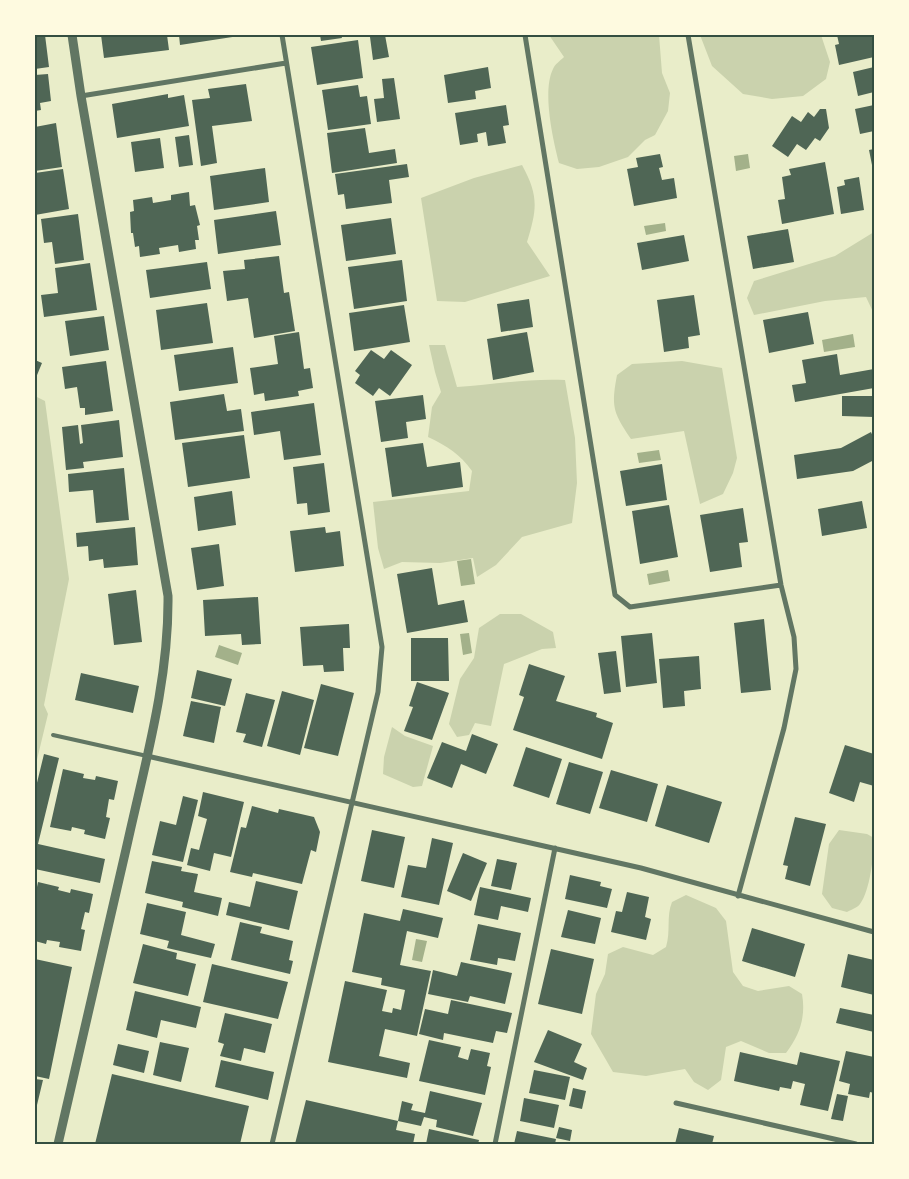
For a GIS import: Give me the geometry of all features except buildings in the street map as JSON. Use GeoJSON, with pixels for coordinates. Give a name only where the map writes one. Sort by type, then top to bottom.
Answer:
{"type":"FeatureCollection","features":[{"type":"Feature","properties":{"kind":"street"},"geometry":{"type":"LineString","coordinates":[[58,1144],[147,756],[165,667],[168,596],[72,35]]}},
{"type":"Feature","properties":{"kind":"street"},"geometry":{"type":"LineString","coordinates":[[272,1144],[350,803],[378,692],[382,647],[282,35]]}},
{"type":"Feature","properties":{"kind":"street"},"geometry":{"type":"LineString","coordinates":[[525,35],[614,594],[630,607],[781,585]]}},
{"type":"Feature","properties":{"kind":"street"},"geometry":{"type":"LineString","coordinates":[[688,35],[781,585],[794,637],[796,669],[784,728],[738,896]]}},
{"type":"Feature","properties":{"kind":"street"},"geometry":{"type":"LineString","coordinates":[[81,96],[286,63]]}},
{"type":"Feature","properties":{"kind":"street"},"geometry":{"type":"LineString","coordinates":[[147,756],[641,868],[874,932]]}},
{"type":"Feature","properties":{"kind":"street"},"geometry":{"type":"LineString","coordinates":[[495,1144],[556,848]]}},
{"type":"Feature","properties":{"kind":"street"},"geometry":{"type":"LineString","coordinates":[[676,1103],[856,1144]]}},
{"type":"Feature","properties":{"kind":"lane"},"geometry":{"type":"LineString","coordinates":[[53,735],[147,756]]}},
{"type":"Feature","properties":{"kind":"shaded area"},"geometry":{"type":"Polygon","coordinates":[[[549,35],[659,35],[662,73],[670,93],[668,111],[655,135],[645,140],[628,157],[599,167],[577,169],[559,163],[550,116],[548,90],[553,69],[564,57],[549,35]]]}},
{"type":"Feature","properties":{"kind":"shaded area"},"geometry":{"type":"Polygon","coordinates":[[[700,35],[821,35],[830,62],[826,79],[803,96],[772,99],[743,94],[712,66],[700,35]]]}},
{"type":"Feature","properties":{"kind":"shaded area"},"geometry":{"type":"Polygon","coordinates":[[[748,154],[750,168],[736,171],[734,156],[748,154]]]}},
{"type":"Feature","properties":{"kind":"shaded area"},"geometry":{"type":"Polygon","coordinates":[[[522,165],[528,176],[535,203],[527,242],[550,276],[465,302],[437,301],[421,198],[474,178],[522,165]]]}},
{"type":"Feature","properties":{"kind":"shaded area"},"geometry":{"type":"Polygon","coordinates":[[[665,223],[666,231],[646,235],[644,226],[665,223]]]}},
{"type":"Feature","properties":{"kind":"shaded area"},"geometry":{"type":"Polygon","coordinates":[[[874,232],[874,314],[866,297],[825,301],[754,315],[747,298],[754,281],[835,256],[874,232]]]}},
{"type":"Feature","properties":{"kind":"shaded area"},"geometry":{"type":"Polygon","coordinates":[[[853,334],[855,347],[824,352],[822,340],[853,334]]]}},
{"type":"Feature","properties":{"kind":"shaded area"},"geometry":{"type":"Polygon","coordinates":[[[429,345],[445,345],[457,387],[524,381],[565,380],[575,438],[577,483],[572,523],[522,537],[496,565],[477,577],[473,558],[440,563],[402,562],[384,569],[378,548],[373,502],[469,491],[472,471],[453,451],[428,437],[432,407],[441,392],[429,345]]]}},
{"type":"Feature","properties":{"kind":"shaded area"},"geometry":{"type":"Polygon","coordinates":[[[682,361],[722,368],[737,458],[733,473],[723,494],[700,504],[684,431],[631,439],[620,422],[614,402],[617,375],[632,364],[682,361]]]}},
{"type":"Feature","properties":{"kind":"shaded area"},"geometry":{"type":"Polygon","coordinates":[[[35,396],[45,401],[69,579],[44,705],[48,714],[35,768],[35,396]]]}},
{"type":"Feature","properties":{"kind":"shaded area"},"geometry":{"type":"Polygon","coordinates":[[[659,450],[661,460],[639,463],[637,453],[659,450]]]}},
{"type":"Feature","properties":{"kind":"shaded area"},"geometry":{"type":"Polygon","coordinates":[[[471,559],[475,584],[461,586],[457,561],[471,559]]]}},
{"type":"Feature","properties":{"kind":"shaded area"},"geometry":{"type":"Polygon","coordinates":[[[668,570],[670,581],[649,585],[647,574],[668,570]]]}},
{"type":"Feature","properties":{"kind":"shaded area"},"geometry":{"type":"Polygon","coordinates":[[[500,614],[521,614],[553,632],[556,648],[542,649],[504,664],[491,726],[475,723],[469,735],[457,737],[449,724],[460,679],[474,658],[479,628],[500,614]]]}},
{"type":"Feature","properties":{"kind":"shaded area"},"geometry":{"type":"Polygon","coordinates":[[[469,633],[472,653],[463,655],[460,634],[469,633]]]}},
{"type":"Feature","properties":{"kind":"shaded area"},"geometry":{"type":"Polygon","coordinates":[[[219,645],[242,653],[238,665],[215,657],[219,645]]]}},
{"type":"Feature","properties":{"kind":"shaded area"},"geometry":{"type":"Polygon","coordinates":[[[392,727],[405,736],[433,746],[422,786],[413,787],[383,774],[384,757],[392,727]]]}},
{"type":"Feature","properties":{"kind":"shaded area"},"geometry":{"type":"Polygon","coordinates":[[[839,830],[867,834],[874,838],[872,863],[866,891],[860,904],[847,912],[832,908],[822,894],[829,844],[839,830]]]}},
{"type":"Feature","properties":{"kind":"shaded area"},"geometry":{"type":"Polygon","coordinates":[[[686,895],[716,908],[726,921],[733,972],[743,986],[758,991],[789,986],[802,994],[803,1002],[801,1025],[786,1053],[769,1053],[741,1041],[726,1047],[721,1080],[708,1090],[694,1082],[685,1069],[646,1076],[613,1072],[591,1034],[596,994],[605,974],[608,954],[623,947],[653,955],[666,947],[669,913],[672,902],[686,895]]]}},
{"type":"Feature","properties":{"kind":"shaded area"},"geometry":{"type":"Polygon","coordinates":[[[416,939],[427,941],[422,962],[412,960],[416,939]]]}}]}
